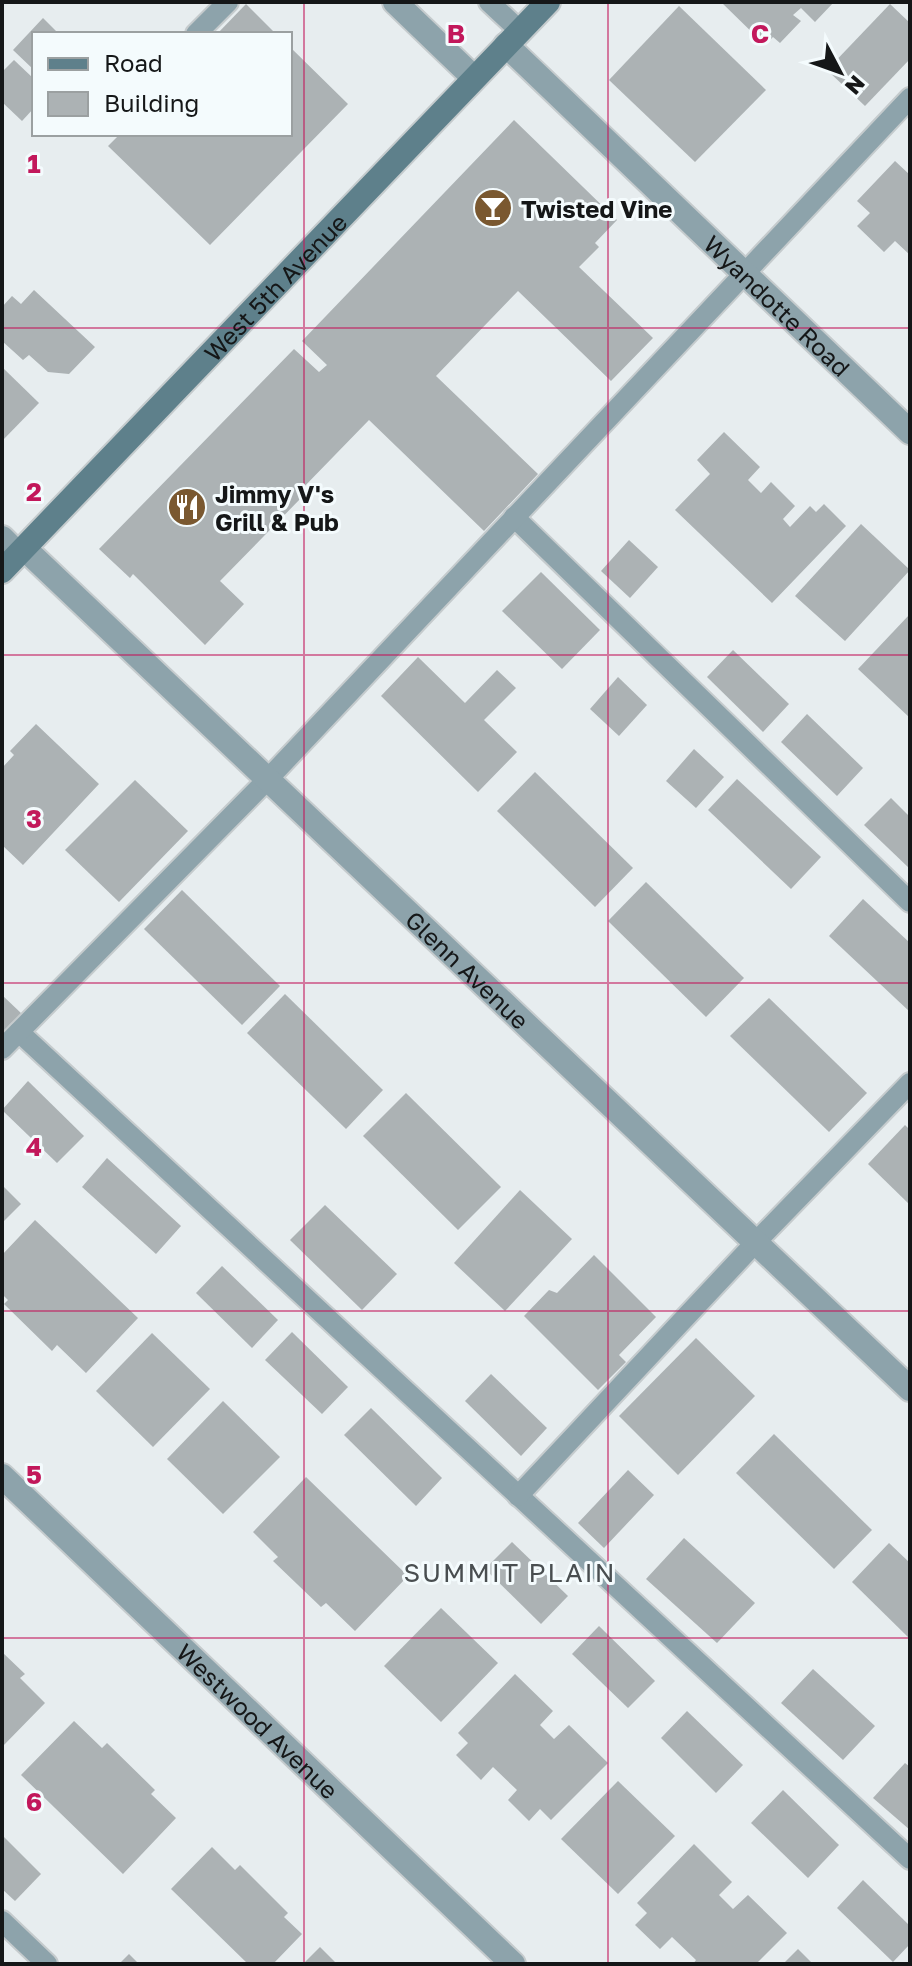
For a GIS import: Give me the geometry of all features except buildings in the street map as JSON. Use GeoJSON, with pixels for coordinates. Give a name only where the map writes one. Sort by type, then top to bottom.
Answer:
{"type":"FeatureCollection","features":[{"type":"Feature","properties":{"kind":"main road","name":"West 5th Avenue"},"geometry":{"type":"LineString","coordinates":[[12,553],[548,2]]}},
{"type":"Feature","properties":{"kind":"street"},"geometry":{"type":"LineString","coordinates":[[397,3],[474,78]]}},
{"type":"Feature","properties":{"kind":"street","name":"Wyandotte Road"},"geometry":{"type":"LineString","coordinates":[[513,38],[745,274],[910,432]]}},
{"type":"Feature","properties":{"kind":"street","name":"Glenn Avenue"},"geometry":{"type":"LineString","coordinates":[[12,553],[267,780],[910,1389]]}},
{"type":"Feature","properties":{"kind":"street","name":"Westwood Avenue"},"geometry":{"type":"LineString","coordinates":[[2,1476],[513,1964]]}},
{"type":"Feature","properties":{"kind":"lane"},"geometry":{"type":"LineString","coordinates":[[198,32],[228,2]]}},
{"type":"Feature","properties":{"kind":"lane"},"geometry":{"type":"LineString","coordinates":[[489,2],[513,38]]}},
{"type":"Feature","properties":{"kind":"lane"},"geometry":{"type":"LineString","coordinates":[[2,1049],[267,780],[910,98]]}},
{"type":"Feature","properties":{"kind":"lane"},"geometry":{"type":"LineString","coordinates":[[514,517],[910,902]]}},
{"type":"Feature","properties":{"kind":"lane"},"geometry":{"type":"LineString","coordinates":[[19,1032],[910,1859]]}},
{"type":"Feature","properties":{"kind":"lane"},"geometry":{"type":"LineString","coordinates":[[518,1496],[910,1083]]}},
{"type":"Feature","properties":{"kind":"lane"},"geometry":{"type":"LineString","coordinates":[[2,1921],[47,1964]]}},
{"type":"Feature","properties":{"kind":"place","name":"Twisted Vine"},"geometry":{"type":"Point","coordinates":[493,208]}},
{"type":"Feature","properties":{"kind":"place","name":"Jimmy V's Grill & Pub"},"geometry":{"type":"Point","coordinates":[187,507]}},
{"type":"Feature","properties":{"kind":"district","name":"SUMMIT PLAIN"},"geometry":{"type":"Point","coordinates":[510,1572]}}]}
